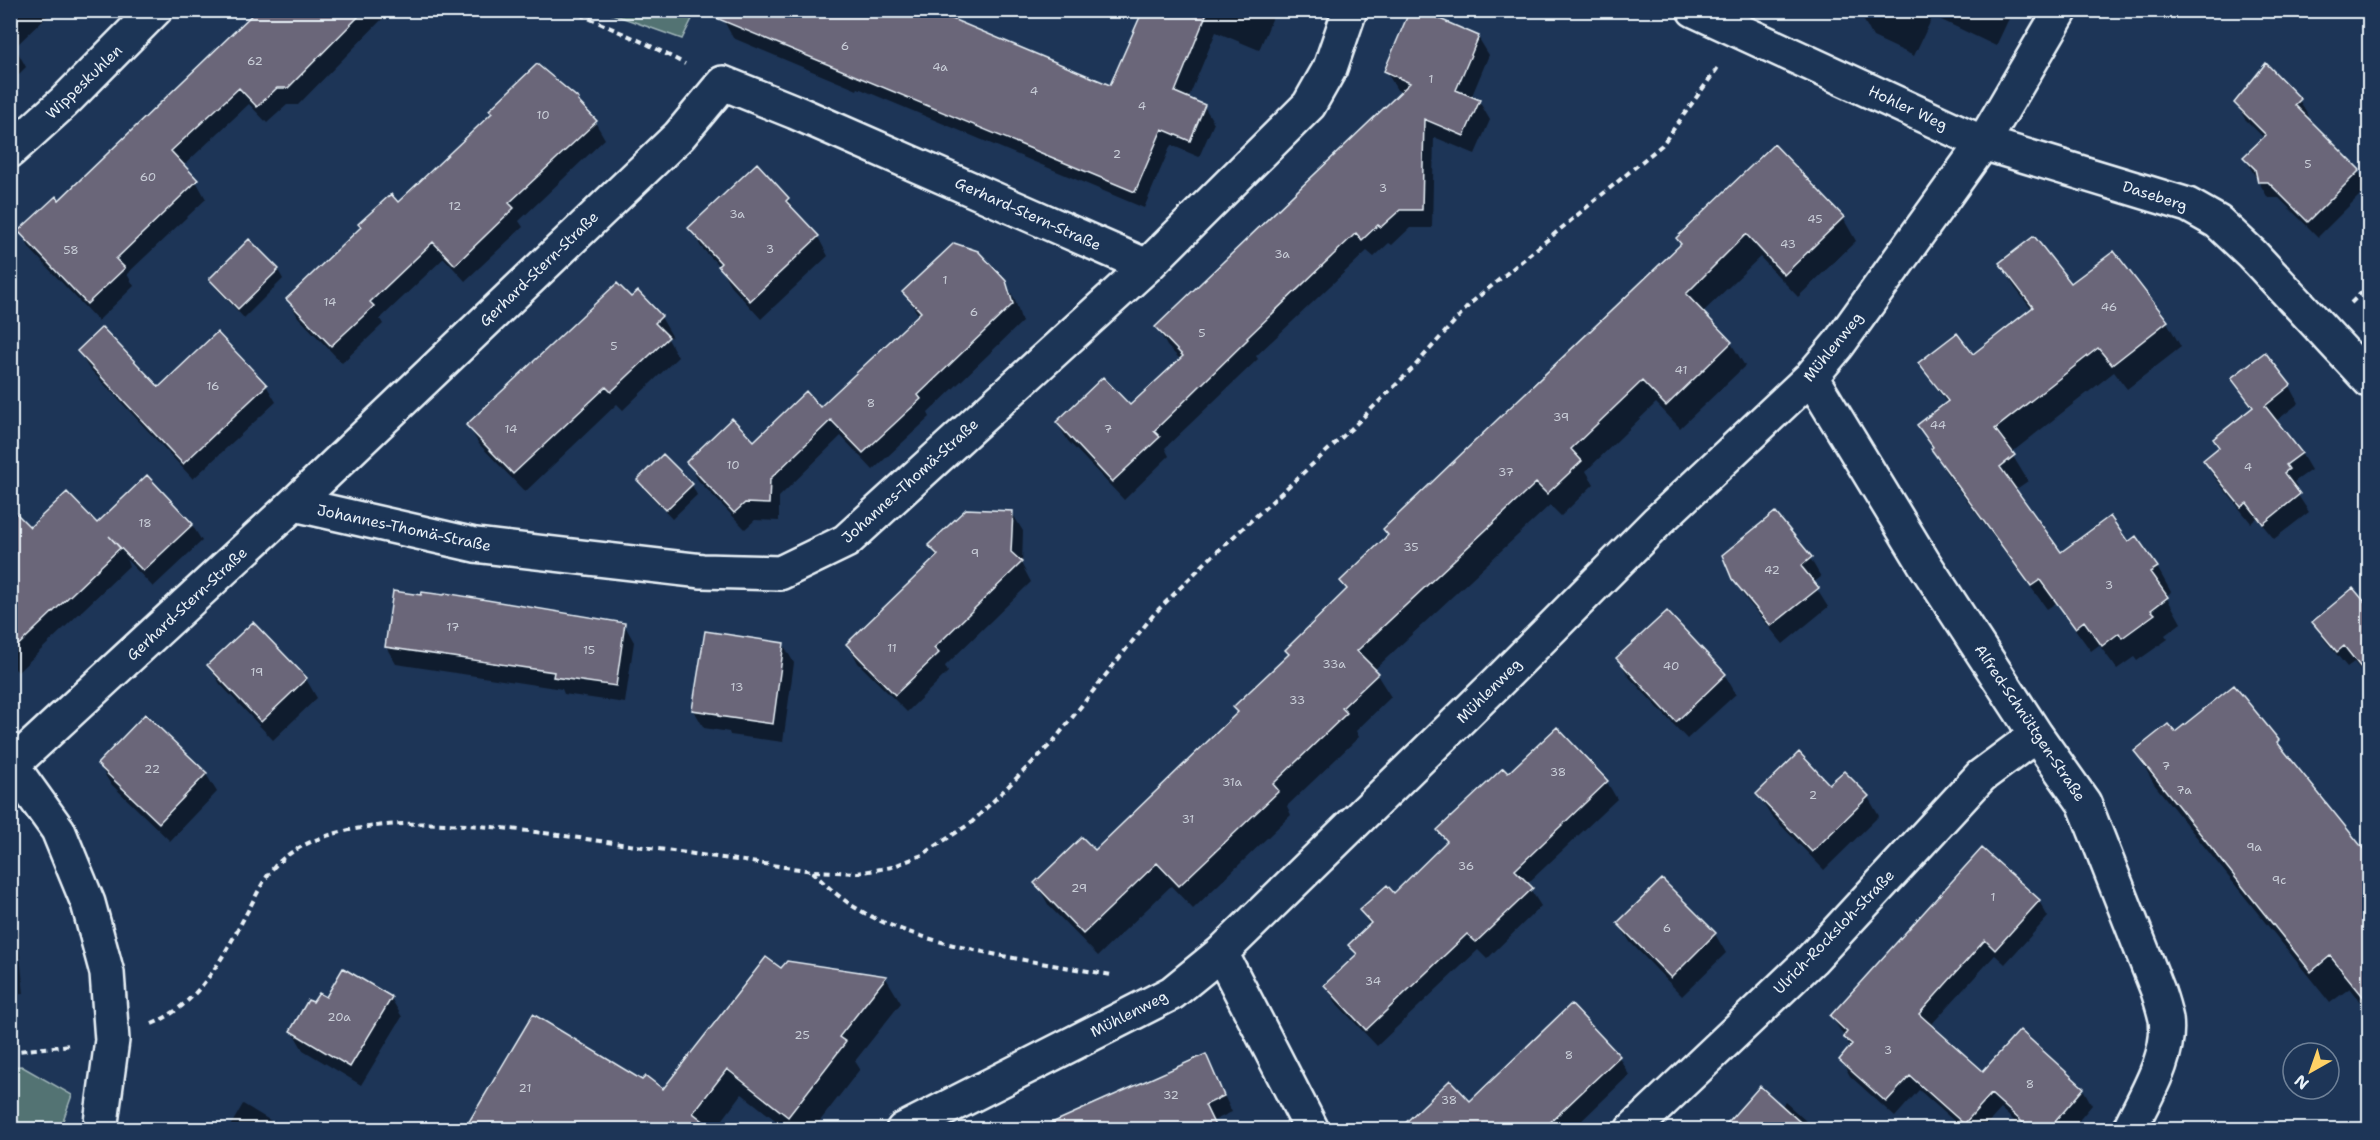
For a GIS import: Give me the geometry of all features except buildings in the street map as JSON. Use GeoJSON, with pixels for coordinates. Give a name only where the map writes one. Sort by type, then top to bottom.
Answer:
{"type":"FeatureCollection","features":[{"type":"Feature","properties":{"kind":"street","name":"Wippeskuhlen"},"geometry":{"type":"LineString","coordinates":[[10,151],[64,102],[155,10]]}},
{"type":"Feature","properties":{"kind":"street","name":"Johannes-Thomä-Straße"},"geometry":{"type":"LineString","coordinates":[[294,504],[475,545],[702,571],[780,573],[846,541],[1147,266],[1309,105],[1330,68],[1350,10]]}},
{"type":"Feature","properties":{"kind":"street","name":"Hohler Weg"},"geometry":{"type":"LineString","coordinates":[[1694,10],[1983,143]]}},
{"type":"Feature","properties":{"kind":"street"},"geometry":{"type":"LineString","coordinates":[[1983,143],[2061,10]]}},
{"type":"Feature","properties":{"kind":"street","name":"Gerhard-Stern-Straße"},"geometry":{"type":"LineString","coordinates":[[12,766],[294,504],[679,136],[723,83],[795,112],[1147,266]]}},
{"type":"Feature","properties":{"kind":"street","name":"Mühlenweg"},"geometry":{"type":"LineString","coordinates":[[903,1130],[1172,993],[1221,953],[1497,683],[1658,521],[1811,377],[1838,345],[1983,143]]}},
{"type":"Feature","properties":{"kind":"street","name":"Daseberg"},"geometry":{"type":"LineString","coordinates":[[1983,143],[2188,205],[2218,222],[2252,254],[2370,381]]}},
{"type":"Feature","properties":{"kind":"street","name":"Alfred-Schnüttgen-Straße"},"geometry":{"type":"LineString","coordinates":[[1811,377],[1924,563],[2036,735],[2084,803],[2158,991],[2166,1019],[2166,1043],[2158,1068],[2129,1130]]}},
{"type":"Feature","properties":{"kind":"street","name":"Ulrich-Rocksloh-Straße"},"geometry":{"type":"LineString","coordinates":[[1632,1130],[1812,959],[1981,776],[2036,735]]}},
{"type":"Feature","properties":{"kind":"street"},"geometry":{"type":"LineString","coordinates":[[12,766],[58,830],[88,903],[106,973],[112,1040],[100,1130]]}},
{"type":"Feature","properties":{"kind":"street"},"geometry":{"type":"LineString","coordinates":[[1221,953],[1312,1130]]}},
{"type":"Feature","properties":{"kind":"path"},"geometry":{"type":"LineString","coordinates":[[570,10],[647,44],[723,83]]}},
{"type":"Feature","properties":{"kind":"path"},"geometry":{"type":"LineString","coordinates":[[10,1052],[112,1040],[160,1020],[187,1003],[205,984],[275,867],[298,848],[317,838],[382,825],[448,824],[513,829],[812,871],[858,873],[892,867],[922,855],[971,823],[1052,743],[1154,614],[1413,368],[1471,303],[1662,146],[1716,69],[1749,35]]}},
{"type":"Feature","properties":{"kind":"path"},"geometry":{"type":"LineString","coordinates":[[812,871],[844,900],[886,924],[988,952],[1112,975]]}},
{"type":"Feature","properties":{"kind":"green space"},"geometry":{"type":"Polygon","coordinates":[[[696,10],[682,39],[604,11],[696,10]]]}},
{"type":"Feature","properties":{"kind":"green space"},"geometry":{"type":"Polygon","coordinates":[[[21,1066],[72,1095],[60,1129],[11,1129],[11,1067],[21,1066]]]}}]}
